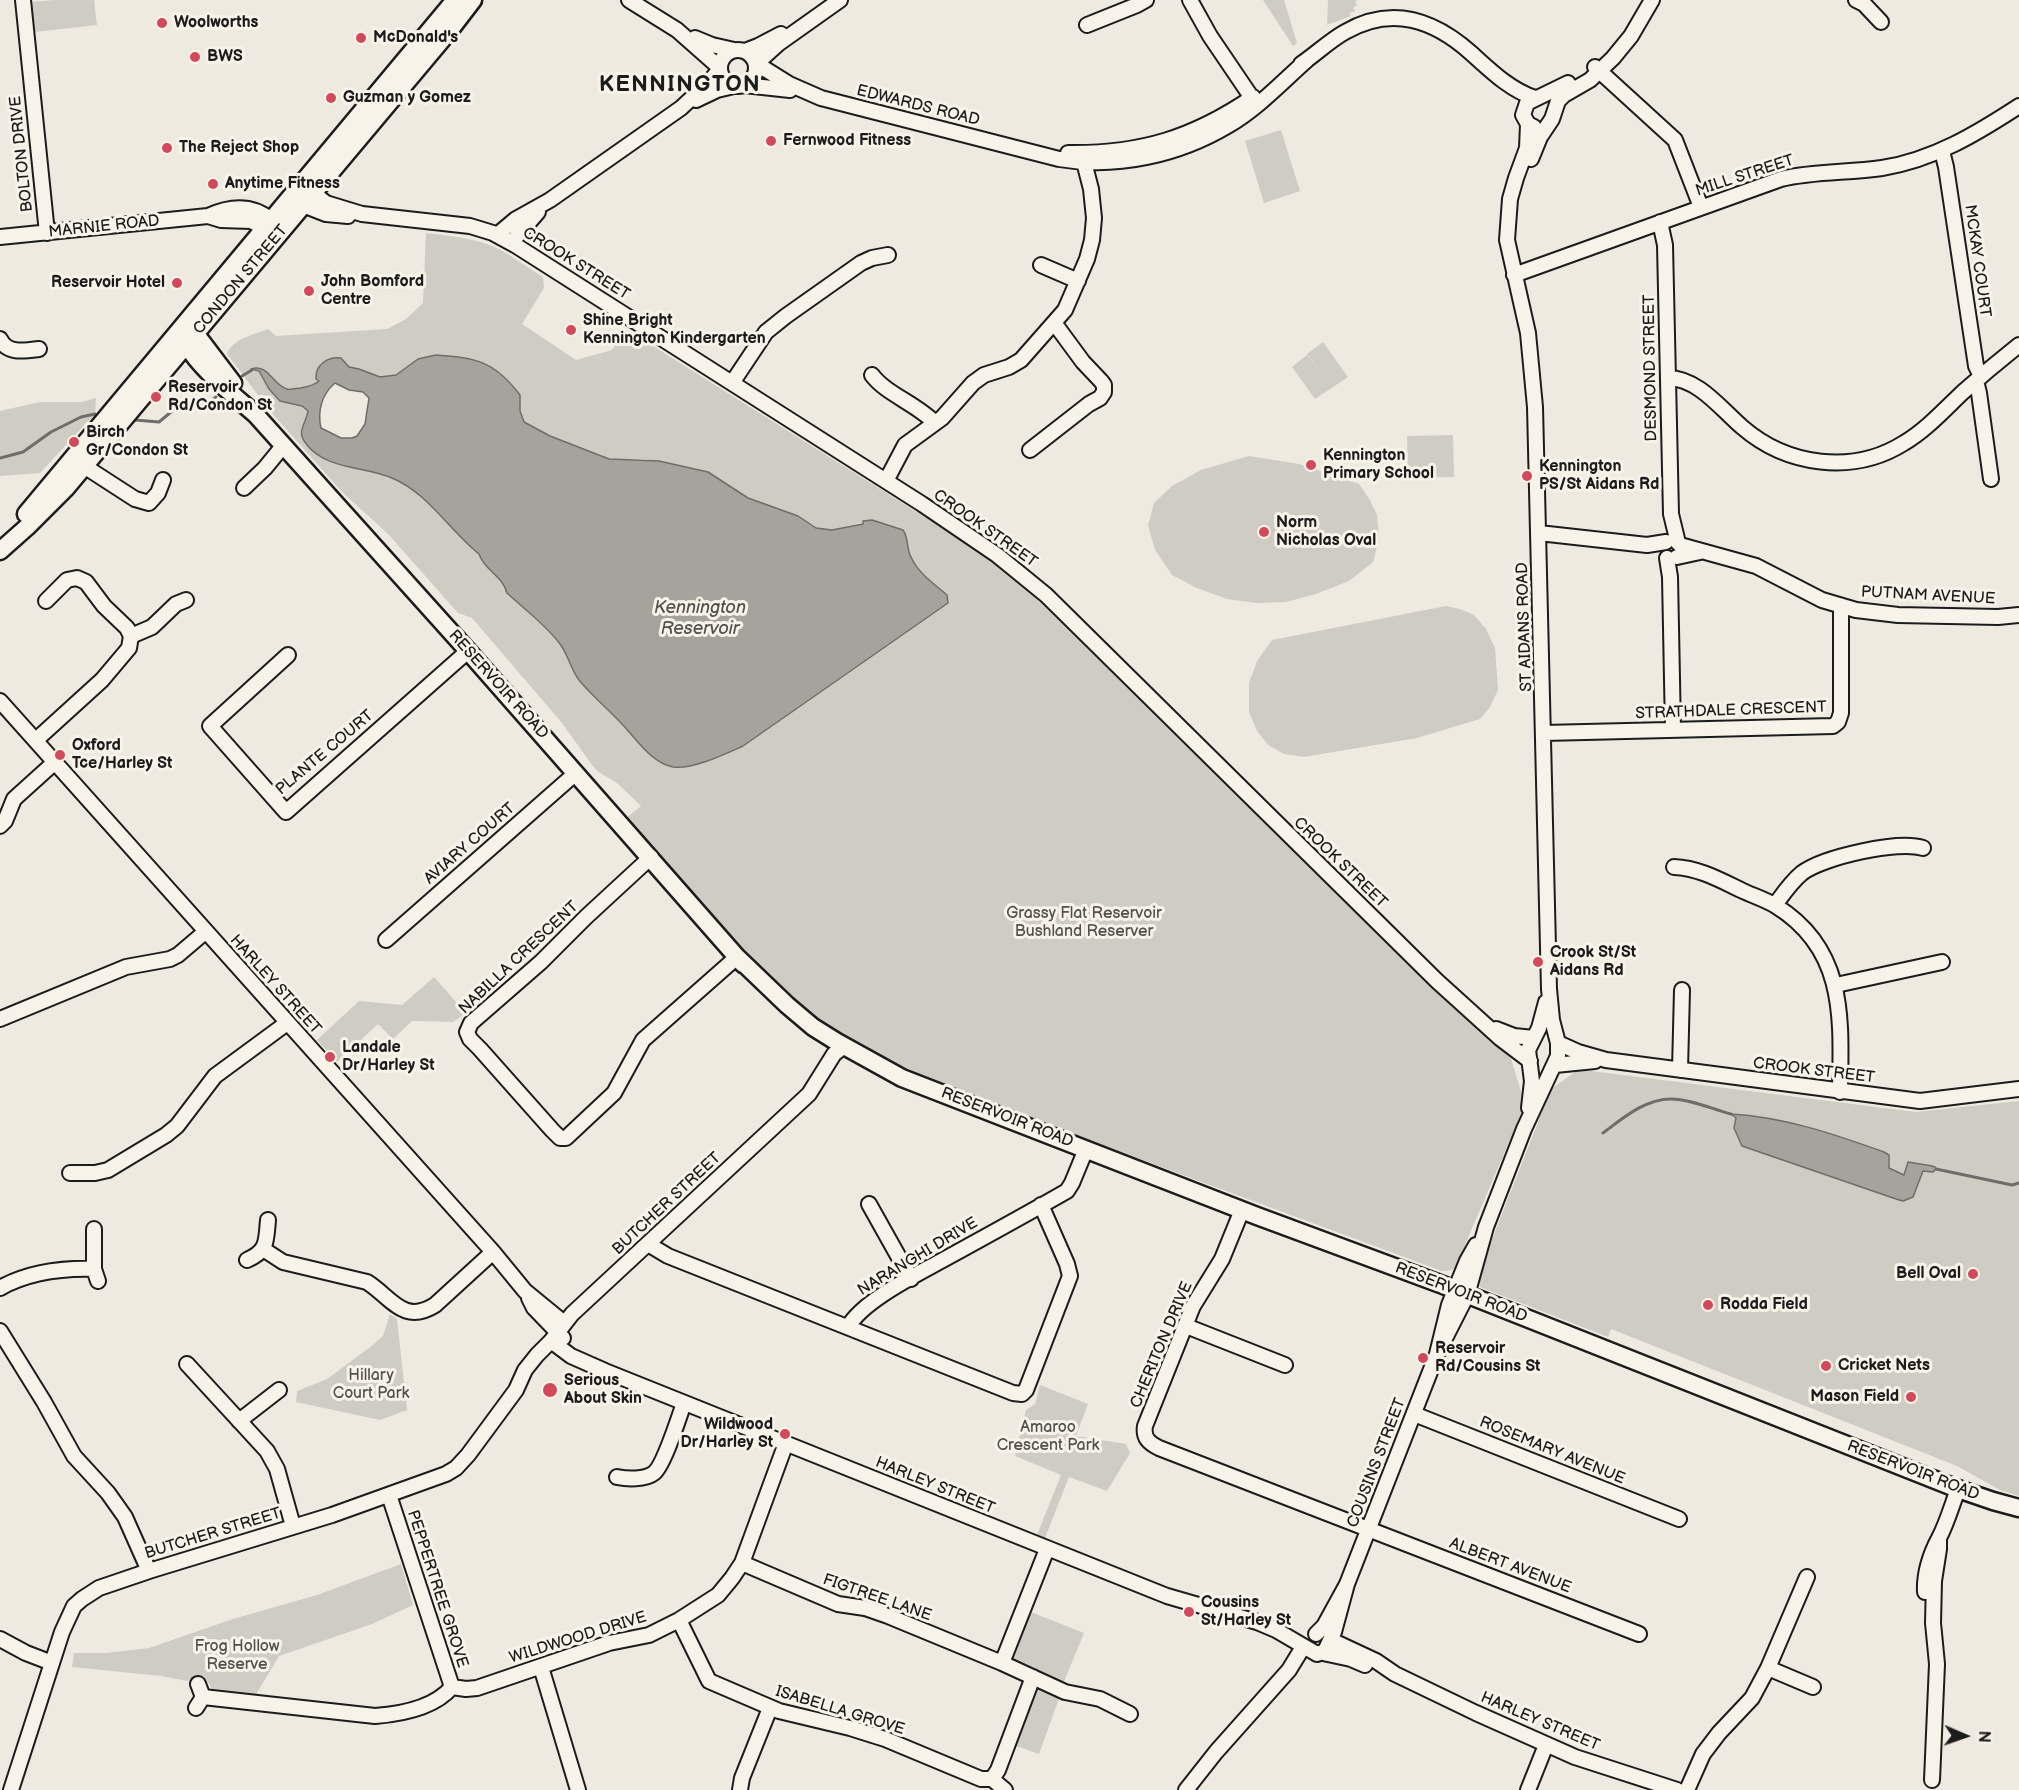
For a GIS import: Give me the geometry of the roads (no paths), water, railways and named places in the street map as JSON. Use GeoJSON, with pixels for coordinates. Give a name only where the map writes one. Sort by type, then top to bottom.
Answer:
{"type":"FeatureCollection","features":[{"type":"Feature","properties":{"kind":"main road","name":"CONDON STREET"},"geometry":{"type":"LineString","coordinates":[[0,551],[27,527],[84,466],[454,0]]}},
{"type":"Feature","properties":{"kind":"main road","name":"CONDON STREET"},"geometry":{"type":"LineString","coordinates":[[275,227],[308,199],[473,0]]}},
{"type":"Feature","properties":{"kind":"main road","name":"CONDON STREET"},"geometry":{"type":"LineString","coordinates":[[0,544],[190,333]]}},
{"type":"Feature","properties":{"kind":"main road","name":"RESERVOIR ROAD"},"geometry":{"type":"LineString","coordinates":[[190,333],[256,415],[651,857],[737,957],[840,1053],[1242,1210],[1461,1292],[1958,1489],[1993,1502],[2019,1508]]}},
{"type":"Feature","properties":{"kind":"street","name":"BOLTON DRIVE"},"geometry":{"type":"LineString","coordinates":[[23,0],[47,233]]}},
{"type":"Feature","properties":{"kind":"street"},"geometry":{"type":"LineString","coordinates":[[629,0],[677,30],[712,45],[750,54],[757,64]]}},
{"type":"Feature","properties":{"kind":"street"},"geometry":{"type":"LineString","coordinates":[[497,235],[516,219],[550,200],[681,108],[710,81],[720,69],[724,57],[739,50],[758,46],[779,35],[827,0]]}},
{"type":"Feature","properties":{"kind":"street"},"geometry":{"type":"LineString","coordinates":[[681,108],[717,90],[739,86],[754,77],[757,64],[778,45],[840,0]]}},
{"type":"Feature","properties":{"kind":"street"},"geometry":{"type":"LineString","coordinates":[[1087,24],[1146,0]]}},
{"type":"Feature","properties":{"kind":"street"},"geometry":{"type":"LineString","coordinates":[[1190,0],[1210,36],[1252,98]]}},
{"type":"Feature","properties":{"kind":"street"},"geometry":{"type":"LineString","coordinates":[[1596,69],[1527,103],[1525,120],[1536,128],[1546,126],[1552,119],[1558,101],[1564,95],[1580,87],[1596,69],[1620,42],[1643,16],[1652,0]]}},
{"type":"Feature","properties":{"kind":"street"},"geometry":{"type":"LineString","coordinates":[[1856,0],[1864,4],[1881,22]]}},
{"type":"Feature","properties":{"kind":"street","name":"EDWARDS ROAD"},"geometry":{"type":"LineString","coordinates":[[1024,149],[1069,153],[1108,152],[1154,145],[1179,137],[1221,118],[1352,28],[1369,22],[1399,18],[1418,21],[1437,28],[1456,40],[1519,92],[1537,98]]}},
{"type":"Feature","properties":{"kind":"street"},"geometry":{"type":"LineString","coordinates":[[677,30],[720,69],[726,81],[739,86]]}},
{"type":"Feature","properties":{"kind":"street","name":"EDWARDS ROAD"},"geometry":{"type":"LineString","coordinates":[[739,86],[776,87],[804,92],[1059,159],[1084,162],[1116,161],[1170,151],[1219,130],[1250,110],[1307,60]]}},
{"type":"Feature","properties":{"kind":"street","name":"EDWARDS ROAD"},"geometry":{"type":"LineString","coordinates":[[757,64],[804,92]]}},
{"type":"Feature","properties":{"kind":"street"},"geometry":{"type":"LineString","coordinates":[[1596,69],[1675,140],[1701,207]]}},
{"type":"Feature","properties":{"kind":"street","name":"EDWARDS ROAD"},"geometry":{"type":"LineString","coordinates":[[1492,72],[1512,97],[1525,120]]}},
{"type":"Feature","properties":{"kind":"street"},"geometry":{"type":"LineString","coordinates":[[1537,98],[1548,101],[1554,110]]}},
{"type":"Feature","properties":{"kind":"street","name":"MILL STREET"},"geometry":{"type":"LineString","coordinates":[[1513,271],[1772,182],[1794,176],[1908,163],[1942,151],[2019,106]]}},
{"type":"Feature","properties":{"kind":"street","name":"ST AIDANS ROAD"},"geometry":{"type":"LineString","coordinates":[[1525,120],[1527,148],[1513,186],[1508,218],[1508,248],[1530,352],[1536,435],[1549,989],[1552,1020],[1558,1042]]}},
{"type":"Feature","properties":{"kind":"street","name":"ST AIDANS ROAD"},"geometry":{"type":"LineString","coordinates":[[1513,271],[1513,238],[1519,198],[1530,160],[1546,126]]}},
{"type":"Feature","properties":{"kind":"street"},"geometry":{"type":"LineString","coordinates":[[1179,137],[1215,128],[1219,130]]}},
{"type":"Feature","properties":{"kind":"street","name":"MCKAY COURT"},"geometry":{"type":"LineString","coordinates":[[1942,151],[1978,378],[1991,478]]}},
{"type":"Feature","properties":{"kind":"street"},"geometry":{"type":"LineString","coordinates":[[886,482],[905,445],[948,413],[979,378],[1022,360],[1065,310],[1090,249],[1094,218],[1091,189],[1084,162]]}},
{"type":"Feature","properties":{"kind":"street","name":"CROOK STREET"},"geometry":{"type":"LineString","coordinates":[[308,199],[362,214],[458,224],[497,235],[982,544],[1037,587],[1437,981],[1530,1062]]}},
{"type":"Feature","properties":{"kind":"street"},"geometry":{"type":"LineString","coordinates":[[511,243],[550,200]]}},
{"type":"Feature","properties":{"kind":"street","name":"MARNIE ROAD"},"geometry":{"type":"LineString","coordinates":[[0,237],[208,216],[220,211],[248,208],[260,212],[275,227]]}},
{"type":"Feature","properties":{"kind":"street","name":"DESMOND STREET"},"geometry":{"type":"LineString","coordinates":[[1660,222],[1665,245],[1672,550]]}},
{"type":"Feature","properties":{"kind":"street"},"geometry":{"type":"LineString","coordinates":[[732,383],[760,341],[775,324],[861,263],[888,255]]}},
{"type":"Feature","properties":{"kind":"street"},"geometry":{"type":"LineString","coordinates":[[1040,265],[1078,281]]}},
{"type":"Feature","properties":{"kind":"street"},"geometry":{"type":"LineString","coordinates":[[1029,452],[1108,397],[1104,385],[1083,362],[1055,324]]}},
{"type":"Feature","properties":{"kind":"street"},"geometry":{"type":"LineString","coordinates":[[0,339],[6,347],[11,349],[26,351],[39,349]]}},
{"type":"Feature","properties":{"kind":"street"},"geometry":{"type":"LineString","coordinates":[[1668,378],[1680,379],[1695,386],[1752,435],[1774,448],[1798,458],[1833,463],[1867,459],[1903,444],[1924,429],[1978,378],[2019,345]]}},
{"type":"Feature","properties":{"kind":"street"},"geometry":{"type":"LineString","coordinates":[[870,373],[879,383],[922,410],[935,423]]}},
{"type":"Feature","properties":{"kind":"street"},"geometry":{"type":"LineString","coordinates":[[244,488],[284,446]]}},
{"type":"Feature","properties":{"kind":"street"},"geometry":{"type":"LineString","coordinates":[[84,466],[135,499],[149,502],[158,493],[163,480]]}},
{"type":"Feature","properties":{"kind":"street","name":"PUTNAM AVENUE"},"geometry":{"type":"LineString","coordinates":[[1539,533],[1702,552],[1756,566],[1805,592],[1841,606],[1891,614],[1998,617],[2019,615]]}},
{"type":"Feature","properties":{"kind":"street"},"geometry":{"type":"LineString","coordinates":[[1672,550],[1670,577],[1673,730]]}},
{"type":"Feature","properties":{"kind":"street"},"geometry":{"type":"LineString","coordinates":[[36,740],[102,680],[129,648],[131,636],[127,628],[104,606],[86,582],[77,578],[67,580],[47,603]]}},
{"type":"Feature","properties":{"kind":"street"},"geometry":{"type":"LineString","coordinates":[[131,636],[152,627],[176,604],[186,600]]}},
{"type":"Feature","properties":{"kind":"street","name":"STRATHDALE CRESCENT"},"geometry":{"type":"LineString","coordinates":[[1544,733],[1826,727],[1836,724],[1841,713],[1841,606]]}},
{"type":"Feature","properties":{"kind":"street","name":"PLANTE COURT"},"geometry":{"type":"LineString","coordinates":[[288,655],[210,726],[286,812],[468,651]]}},
{"type":"Feature","properties":{"kind":"street","name":"HARLEY STREET"},"geometry":{"type":"LineString","coordinates":[[0,701],[493,1252],[558,1332],[571,1356],[1047,1549],[1179,1600],[1239,1615],[1276,1630],[1314,1653],[1351,1659],[1395,1674],[1575,1757],[1677,1790]]}},
{"type":"Feature","properties":{"kind":"street"},"geometry":{"type":"LineString","coordinates":[[0,826],[5,821],[14,800],[55,762]]}},
{"type":"Feature","properties":{"kind":"street","name":"AVIARY COURT"},"geometry":{"type":"LineString","coordinates":[[386,940],[576,773]]}},
{"type":"Feature","properties":{"kind":"street"},"geometry":{"type":"LineString","coordinates":[[1775,905],[1802,873],[1826,861],[1900,845],[1923,848]]}},
{"type":"Feature","properties":{"kind":"street","name":"NABILLA CRESCENT"},"geometry":{"type":"LineString","coordinates":[[651,857],[541,962],[471,1023],[467,1032],[470,1040],[552,1130],[563,1139],[614,1093],[643,1040],[737,957]]}},
{"type":"Feature","properties":{"kind":"street"},"geometry":{"type":"LineString","coordinates":[[1674,867],[1698,871],[1775,905],[1797,922],[1816,945],[1836,985],[1840,1017],[1840,1092]]}},
{"type":"Feature","properties":{"kind":"street"},"geometry":{"type":"LineString","coordinates":[[0,1019],[126,967],[170,959],[205,932]]}},
{"type":"Feature","properties":{"kind":"street"},"geometry":{"type":"LineString","coordinates":[[1836,985],[1942,962]]}},
{"type":"Feature","properties":{"kind":"street","name":"ST AIDANS ROAD"},"geometry":{"type":"LineString","coordinates":[[1535,1037],[1542,1020],[1549,989]]}},
{"type":"Feature","properties":{"kind":"street"},"geometry":{"type":"LineString","coordinates":[[1680,1070],[1682,990]]}},
{"type":"Feature","properties":{"kind":"street"},"geometry":{"type":"LineString","coordinates":[[70,1173],[95,1173],[108,1170],[166,1135],[177,1126],[214,1076],[287,1023]]}},
{"type":"Feature","properties":{"kind":"street","name":"CROOK STREET"},"geometry":{"type":"LineString","coordinates":[[1488,1026],[1514,1036],[1535,1037]]}},
{"type":"Feature","properties":{"kind":"street"},"geometry":{"type":"LineString","coordinates":[[1549,1036],[1558,1042],[1559,1051],[1555,1065],[1541,1067],[1530,1062],[1528,1050],[1535,1037],[1549,1036]]}},
{"type":"Feature","properties":{"kind":"street","name":"CROOK STREET"},"geometry":{"type":"LineString","coordinates":[[1558,1042],[1578,1052],[1606,1060],[1920,1101],[2019,1089]]}},
{"type":"Feature","properties":{"kind":"street","name":"BUTCHER STREET"},"geometry":{"type":"LineString","coordinates":[[11,1790],[52,1663],[74,1606],[99,1588],[440,1478],[456,1468],[477,1444],[516,1389],[531,1376],[544,1359],[558,1332],[572,1314],[809,1094],[828,1081],[840,1053]]}},
{"type":"Feature","properties":{"kind":"street","name":"CROOK STREET"},"geometry":{"type":"LineString","coordinates":[[1555,1065],[1606,1060]]}},
{"type":"Feature","properties":{"kind":"street","name":"COUSINS STREET"},"geometry":{"type":"LineString","coordinates":[[1524,1129],[1532,1089],[1530,1062]]}},
{"type":"Feature","properties":{"kind":"street","name":"COUSINS STREET"},"geometry":{"type":"LineString","coordinates":[[1321,1653],[1331,1640],[1347,1584],[1437,1354],[1446,1314],[1461,1292],[1467,1262],[1486,1227],[1524,1129],[1555,1065]]}},
{"type":"Feature","properties":{"kind":"street","name":"NARANGHI DRIVE"},"geometry":{"type":"LineString","coordinates":[[848,1327],[866,1307],[910,1279],[1069,1188],[1086,1149]]}},
{"type":"Feature","properties":{"kind":"street"},"geometry":{"type":"LineString","coordinates":[[869,1204],[910,1279]]}},
{"type":"Feature","properties":{"kind":"street"},"geometry":{"type":"LineString","coordinates":[[648,1244],[668,1256],[1013,1393],[1024,1393],[1070,1276],[1041,1205]]}},
{"type":"Feature","properties":{"kind":"street","name":"CHERITON DRIVE"},"geometry":{"type":"LineString","coordinates":[[1242,1210],[1222,1259],[1198,1297],[1186,1326],[1145,1426],[1147,1441],[1159,1448],[1369,1529]]}},
{"type":"Feature","properties":{"kind":"street"},"geometry":{"type":"LineString","coordinates":[[247,1260],[263,1249],[268,1220]]}},
{"type":"Feature","properties":{"kind":"street"},"geometry":{"type":"LineString","coordinates":[[0,1288],[23,1278],[65,1269],[96,1275],[94,1229]]}},
{"type":"Feature","properties":{"kind":"street"},"geometry":{"type":"LineString","coordinates":[[263,1249],[283,1262],[367,1282],[397,1307],[412,1312],[428,1310],[435,1305],[493,1252]]}},
{"type":"Feature","properties":{"kind":"street"},"geometry":{"type":"LineString","coordinates":[[1186,1326],[1285,1365]]}},
{"type":"Feature","properties":{"kind":"street"},"geometry":{"type":"LineString","coordinates":[[0,1330],[74,1456],[108,1493],[125,1517],[133,1531],[148,1571]]}},
{"type":"Feature","properties":{"kind":"street"},"geometry":{"type":"LineString","coordinates":[[187,1364],[267,1451],[277,1469],[293,1526]]}},
{"type":"Feature","properties":{"kind":"street"},"geometry":{"type":"LineString","coordinates":[[239,1421],[279,1390]]}},
{"type":"Feature","properties":{"kind":"street"},"geometry":{"type":"LineString","coordinates":[[617,1477],[632,1478],[656,1472],[684,1403]]}},
{"type":"Feature","properties":{"kind":"street","name":"ROSEMARY AVENUE"},"geometry":{"type":"LineString","coordinates":[[1414,1414],[1679,1519]]}},
{"type":"Feature","properties":{"kind":"street","name":"WILDWOOD DRIVE"},"geometry":{"type":"LineString","coordinates":[[452,1687],[477,1688],[609,1643],[649,1635],[679,1620],[718,1595],[742,1563],[786,1443]]}},
{"type":"Feature","properties":{"kind":"street"},"geometry":{"type":"LineString","coordinates":[[1932,1780],[1937,1664],[1930,1581],[1940,1549],[1939,1538],[1958,1489]]}},
{"type":"Feature","properties":{"kind":"street","name":"PEPPERTREE GROVE"},"geometry":{"type":"LineString","coordinates":[[199,1696],[375,1716],[394,1714],[434,1702],[446,1694],[452,1687],[389,1495]]}},
{"type":"Feature","properties":{"kind":"street","name":"ALBERT AVENUE"},"geometry":{"type":"LineString","coordinates":[[1369,1529],[1639,1634]]}},
{"type":"Feature","properties":{"kind":"street"},"geometry":{"type":"LineString","coordinates":[[1002,1663],[1047,1549]]}},
{"type":"Feature","properties":{"kind":"street","name":"FIGTREE LANE"},"geometry":{"type":"LineString","coordinates":[[742,1563],[838,1604],[865,1608],[888,1616],[1065,1692],[1100,1699],[1130,1714]]}},
{"type":"Feature","properties":{"kind":"street"},"geometry":{"type":"LineString","coordinates":[[1687,1790],[1703,1754],[1752,1698],[1768,1668],[1807,1577]]}},
{"type":"Feature","properties":{"kind":"street","name":"COUSINS STREET"},"geometry":{"type":"LineString","coordinates":[[1303,1647],[1324,1626],[1347,1584]]}},
{"type":"Feature","properties":{"kind":"street","name":"ISABELLA GROVE"},"geometry":{"type":"LineString","coordinates":[[679,1620],[709,1681],[770,1708],[859,1730],[885,1739],[981,1779],[992,1779],[1005,1790]]}},
{"type":"Feature","properties":{"kind":"street","name":"HARLEY STREET"},"geometry":{"type":"LineString","coordinates":[[1276,1630],[1315,1635],[1331,1640],[1376,1661],[1395,1674]]}},
{"type":"Feature","properties":{"kind":"street"},"geometry":{"type":"LineString","coordinates":[[0,1639],[26,1653],[52,1663]]}},
{"type":"Feature","properties":{"kind":"street"},"geometry":{"type":"LineString","coordinates":[[1186,1790],[1216,1752],[1289,1670],[1303,1647]]}},
{"type":"Feature","properties":{"kind":"street"},"geometry":{"type":"LineString","coordinates":[[1289,1670],[1321,1653]]}},
{"type":"Feature","properties":{"kind":"street"},"geometry":{"type":"LineString","coordinates":[[541,1667],[578,1790]]}},
{"type":"Feature","properties":{"kind":"street"},"geometry":{"type":"LineString","coordinates":[[1768,1668],[1813,1687]]}},
{"type":"Feature","properties":{"kind":"street"},"geometry":{"type":"LineString","coordinates":[[992,1779],[998,1770],[1033,1677]]}},
{"type":"Feature","properties":{"kind":"street"},"geometry":{"type":"LineString","coordinates":[[740,1790],[742,1778],[770,1708]]}},
{"type":"Feature","properties":{"kind":"street"},"geometry":{"type":"LineString","coordinates":[[1528,1790],[1546,1745]]}},
{"type":"Feature","properties":{"kind":"water","name":"Kennington Reservoir"},"geometry":{"type":"Polygon","coordinates":[[[436,355],[484,363],[502,375],[520,395],[520,411],[524,422],[550,436],[609,459],[659,461],[708,472],[748,498],[798,516],[816,528],[832,530],[872,520],[903,530],[909,554],[914,563],[947,595],[948,603],[743,746],[708,761],[689,766],[665,765],[644,749],[584,686],[555,638],[507,593],[502,582],[481,560],[479,554],[427,502],[392,478],[336,463],[315,453],[302,436],[302,428],[308,411],[302,406],[280,401],[269,389],[259,371],[251,369],[262,369],[282,387],[290,389],[317,383],[319,381],[316,379],[316,374],[320,366],[331,358],[341,358],[349,367],[380,377],[396,375],[418,359],[436,355]],[[335,383],[327,392],[320,409],[321,428],[341,438],[357,436],[365,424],[369,398],[363,392],[349,390],[335,383]]]}},
{"type":"Feature","properties":{"kind":"water"},"geometry":{"type":"Polygon","coordinates":[[[1731,1114],[1790,1123],[1865,1145],[1889,1155],[1889,1168],[1904,1175],[1908,1162],[1932,1166],[1936,1169],[1933,1172],[1923,1171],[1913,1197],[1903,1201],[1742,1146],[1734,1128],[1736,1118],[1731,1114]]]}},
{"type":"Feature","properties":{"kind":"waterway"},"geometry":{"type":"LineString","coordinates":[[242,376],[252,370]]}},
{"type":"Feature","properties":{"kind":"waterway"},"geometry":{"type":"LineString","coordinates":[[135,420],[159,422],[183,402],[205,405],[216,397]]}},
{"type":"Feature","properties":{"kind":"waterway"},"geometry":{"type":"LineString","coordinates":[[0,458],[23,452],[51,432],[81,417],[95,414]]}},
{"type":"Feature","properties":{"kind":"waterway"},"geometry":{"type":"LineString","coordinates":[[1603,1133],[1635,1110],[1661,1100],[1686,1101],[1731,1114]]}},
{"type":"Feature","properties":{"kind":"waterway"},"geometry":{"type":"LineString","coordinates":[[1936,1169],[2012,1185],[2019,1183]]}},
{"type":"Feature","properties":{"kind":"place","name":"Woolworths"},"geometry":{"type":"Point","coordinates":[162,23]}},
{"type":"Feature","properties":{"kind":"place","name":"McDonald's"},"geometry":{"type":"Point","coordinates":[361,38]}},
{"type":"Feature","properties":{"kind":"place","name":"BWS"},"geometry":{"type":"Point","coordinates":[195,57]}},
{"type":"Feature","properties":{"kind":"place","name":"Guzman y Gomez"},"geometry":{"type":"Point","coordinates":[331,98]}},
{"type":"Feature","properties":{"kind":"place","name":"Fernwood Fitness"},"geometry":{"type":"Point","coordinates":[771,141]}},
{"type":"Feature","properties":{"kind":"place","name":"The Reject Shop"},"geometry":{"type":"Point","coordinates":[167,148]}},
{"type":"Feature","properties":{"kind":"place","name":"Anytime Fitness"},"geometry":{"type":"Point","coordinates":[213,184]}},
{"type":"Feature","properties":{"kind":"place","name":"Reservoir Hotel"},"geometry":{"type":"Point","coordinates":[177,283]}},
{"type":"Feature","properties":{"kind":"place","name":"John Bomford Centre"},"geometry":{"type":"Point","coordinates":[309,291]}},
{"type":"Feature","properties":{"kind":"place","name":"Shine Bright Kennington Kindergarten"},"geometry":{"type":"Point","coordinates":[571,330]}},
{"type":"Feature","properties":{"kind":"place","name":"Reservoir Rd/Condon St"},"geometry":{"type":"Point","coordinates":[156,397]}},
{"type":"Feature","properties":{"kind":"place","name":"Birch Gr/Condon St"},"geometry":{"type":"Point","coordinates":[74,442]}},
{"type":"Feature","properties":{"kind":"place","name":"Kennington Primary School"},"geometry":{"type":"Point","coordinates":[1311,465]}},
{"type":"Feature","properties":{"kind":"place","name":"Kennington PS/St Aidans Rd"},"geometry":{"type":"Point","coordinates":[1527,476]}},
{"type":"Feature","properties":{"kind":"place","name":"Norm Nicholas Oval"},"geometry":{"type":"Point","coordinates":[1264,532]}},
{"type":"Feature","properties":{"kind":"place","name":"Oxford Tce/Harley St"},"geometry":{"type":"Point","coordinates":[60,755]}},
{"type":"Feature","properties":{"kind":"place","name":"Crook St/St Aidans Rd"},"geometry":{"type":"Point","coordinates":[1538,962]}},
{"type":"Feature","properties":{"kind":"place","name":"Landale Dr/Harley St"},"geometry":{"type":"Point","coordinates":[330,1057]}},
{"type":"Feature","properties":{"kind":"place","name":"Bell Oval"},"geometry":{"type":"Point","coordinates":[1973,1274]}},
{"type":"Feature","properties":{"kind":"place","name":"Rodda Field"},"geometry":{"type":"Point","coordinates":[1708,1305]}},
{"type":"Feature","properties":{"kind":"place","name":"Reservoir Rd/Cousins St"},"geometry":{"type":"Point","coordinates":[1423,1358]}},
{"type":"Feature","properties":{"kind":"place","name":"Cricket Nets"},"geometry":{"type":"Point","coordinates":[1826,1366]}},
{"type":"Feature","properties":{"kind":"place","name":"Serious About Skin"},"geometry":{"type":"Point","coordinates":[550,1390]}},
{"type":"Feature","properties":{"kind":"place","name":"Mason Field"},"geometry":{"type":"Point","coordinates":[1911,1397]}},
{"type":"Feature","properties":{"kind":"place","name":"Wildwood Dr/Harley St"},"geometry":{"type":"Point","coordinates":[785,1434]}},
{"type":"Feature","properties":{"kind":"place","name":"Cousins St/Harley St"},"geometry":{"type":"Point","coordinates":[1189,1612]}},
{"type":"Feature","properties":{"kind":"district","name":"KENNINGTON"},"geometry":{"type":"Point","coordinates":[680,85]}},
{"type":"Feature","properties":{"kind":"park label","name":"Grassy Flat Reservoir Bushland Reserver"},"geometry":{"type":"Point","coordinates":[1084,923]}},
{"type":"Feature","properties":{"kind":"park label","name":"Hillary Court Park"},"geometry":{"type":"Point","coordinates":[371,1385]}},
{"type":"Feature","properties":{"kind":"park label","name":"Amaroo Crescent Park"},"geometry":{"type":"Point","coordinates":[1048,1437]}},
{"type":"Feature","properties":{"kind":"park label","name":"Frog Hollow Reserve"},"geometry":{"type":"Point","coordinates":[237,1656]}}]}
